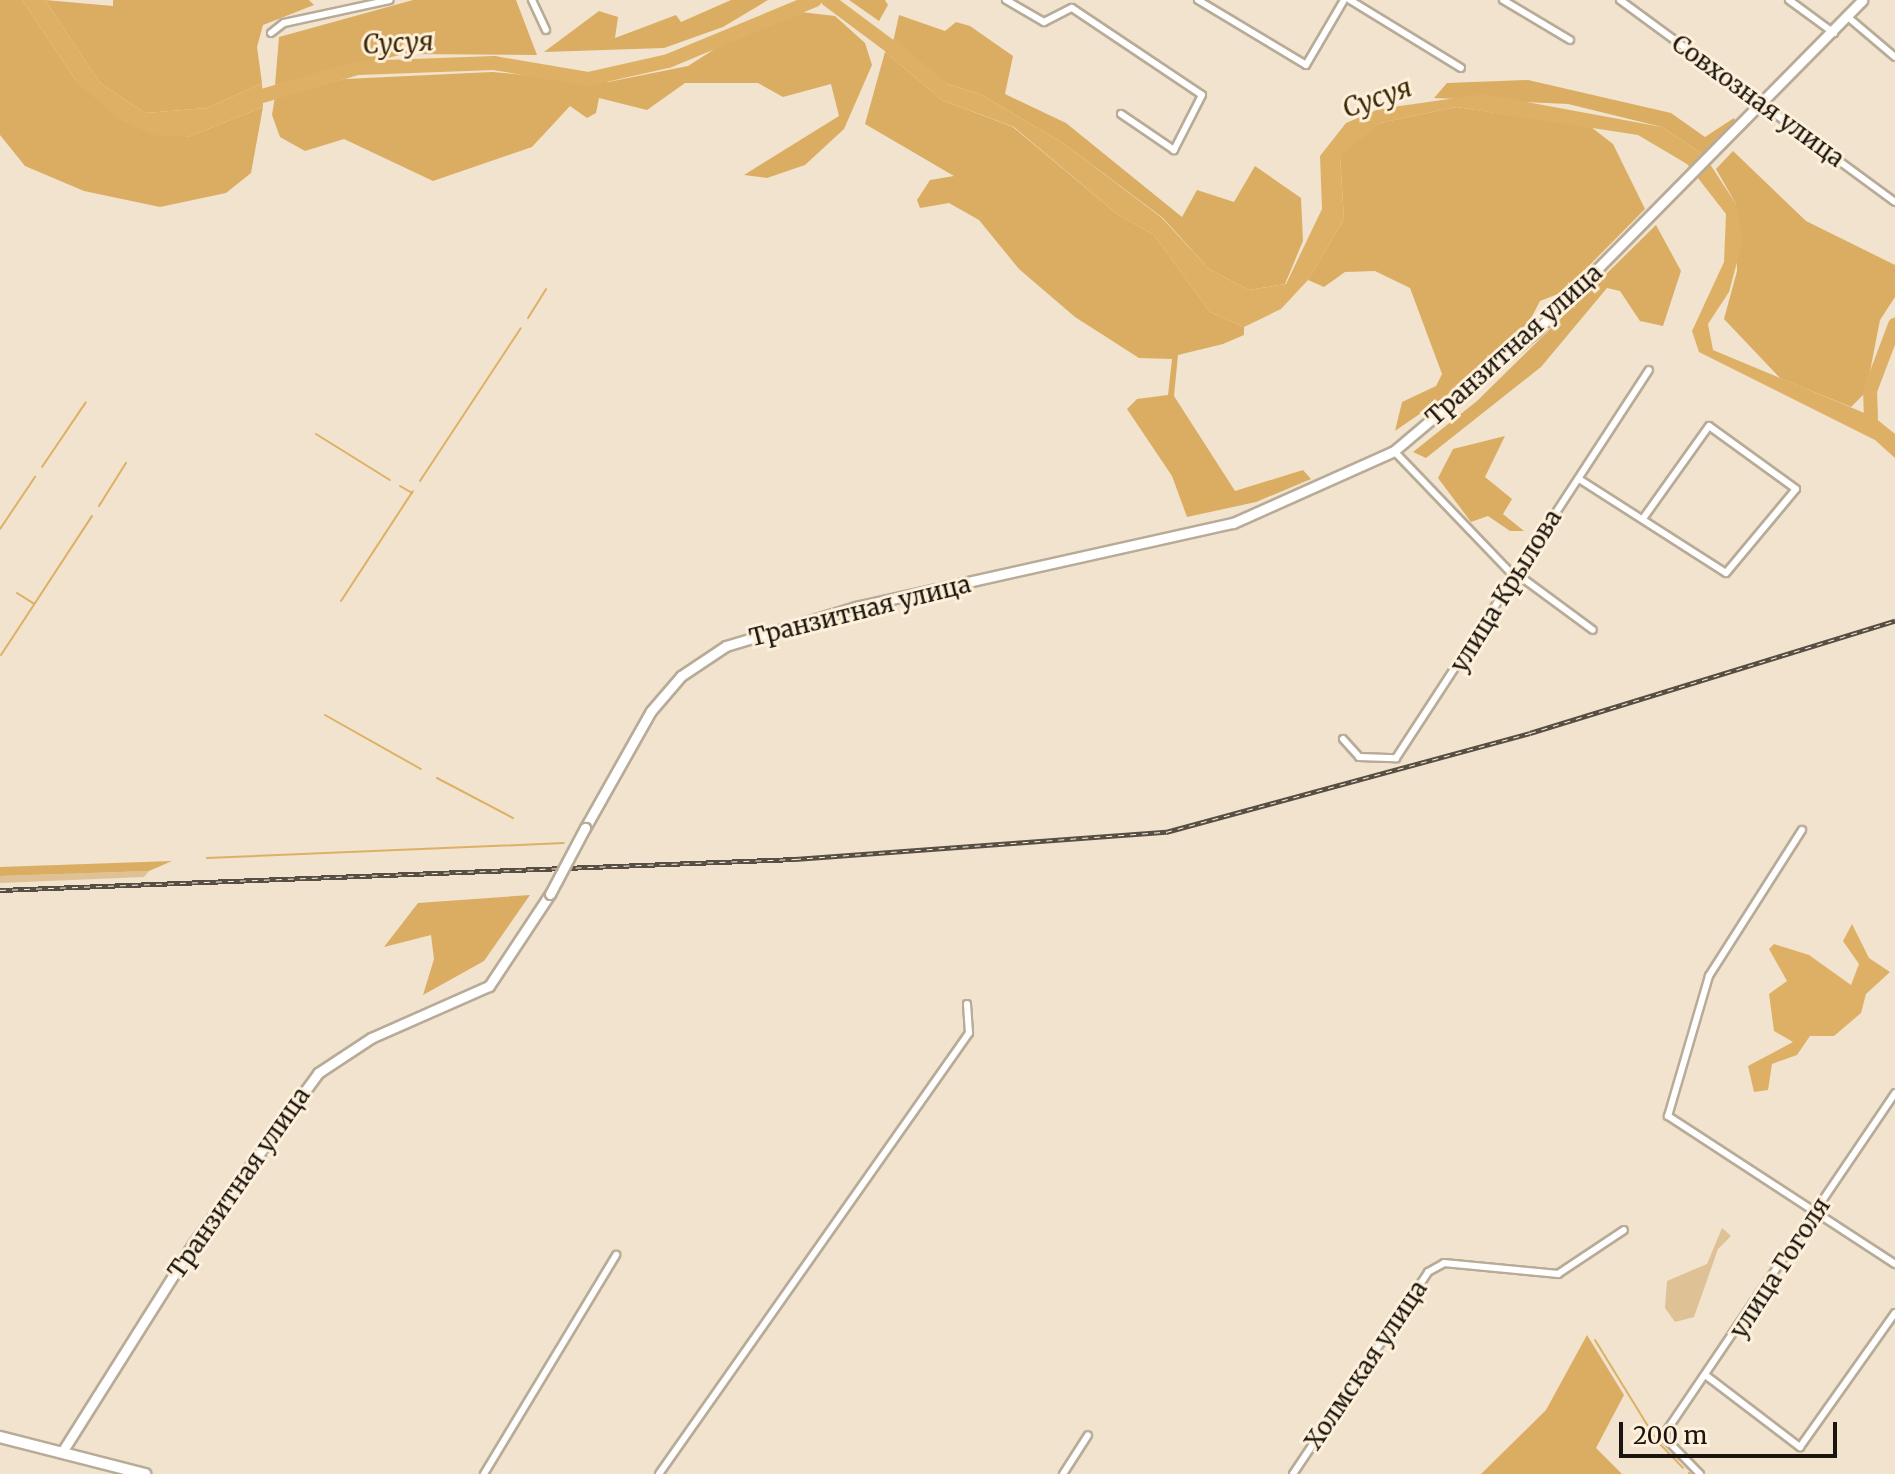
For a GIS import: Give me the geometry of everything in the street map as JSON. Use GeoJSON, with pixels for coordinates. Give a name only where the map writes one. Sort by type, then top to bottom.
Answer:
{"type":"FeatureCollection","features":[{"type":"Feature","properties":{"kind":"main road","name":"Транзитная улица"},"geometry":{"type":"LineString","coordinates":[[62,1452],[193,1244],[318,1073],[371,1038],[489,986],[550,894],[651,711],[681,676],[726,646],[856,607],[1233,523],[1394,451],[1468,394],[1765,106],[1849,18],[1862,0]]}},
{"type":"Feature","properties":{"kind":"main road"},"geometry":{"type":"LineString","coordinates":[[0,1437],[145,1474]]}},
{"type":"Feature","properties":{"kind":"street"},"geometry":{"type":"LineString","coordinates":[[271,33],[284,23],[390,0]]}},
{"type":"Feature","properties":{"kind":"street"},"geometry":{"type":"LineString","coordinates":[[532,0],[546,30]]}},
{"type":"Feature","properties":{"kind":"street"},"geometry":{"type":"LineString","coordinates":[[1006,0],[1044,22],[1072,8],[1202,95],[1174,150],[1121,114]]}},
{"type":"Feature","properties":{"kind":"street"},"geometry":{"type":"LineString","coordinates":[[1198,0],[1306,65],[1347,0],[1461,68]]}},
{"type":"Feature","properties":{"kind":"street"},"geometry":{"type":"LineString","coordinates":[[1503,0],[1570,40]]}},
{"type":"Feature","properties":{"kind":"street","name":"Совхозная улица"},"geometry":{"type":"LineString","coordinates":[[1620,0],[1895,202]]}},
{"type":"Feature","properties":{"kind":"street"},"geometry":{"type":"LineString","coordinates":[[1789,0],[1835,33]]}},
{"type":"Feature","properties":{"kind":"street"},"geometry":{"type":"LineString","coordinates":[[1849,18],[1895,57]]}},
{"type":"Feature","properties":{"kind":"street","name":"улица Крылова"},"geometry":{"type":"LineString","coordinates":[[1343,739],[1359,757],[1396,758],[1649,370]]}},
{"type":"Feature","properties":{"kind":"street"},"geometry":{"type":"LineString","coordinates":[[1579,479],[1644,517],[1726,573],[1796,489],[1709,426],[1644,517]]}},
{"type":"Feature","properties":{"kind":"street"},"geometry":{"type":"LineString","coordinates":[[1394,451],[1516,576],[1593,630]]}},
{"type":"Feature","properties":{"kind":"street"},"geometry":{"type":"LineString","coordinates":[[1802,830],[1709,976],[1668,1116],[1895,1264]]}},
{"type":"Feature","properties":{"kind":"street"},"geometry":{"type":"LineString","coordinates":[[659,1474],[969,1033],[967,1004]]}},
{"type":"Feature","properties":{"kind":"street","name":"улица Гоголя"},"geometry":{"type":"LineString","coordinates":[[1700,1474],[1662,1440],[1708,1377],[1895,1093]]}},
{"type":"Feature","properties":{"kind":"street","name":"Холмская улица"},"geometry":{"type":"LineString","coordinates":[[1293,1474],[1428,1272],[1444,1263],[1558,1274],[1624,1230]]}},
{"type":"Feature","properties":{"kind":"street"},"geometry":{"type":"LineString","coordinates":[[484,1474],[616,1255]]}},
{"type":"Feature","properties":{"kind":"street"},"geometry":{"type":"LineString","coordinates":[[1708,1377],[1800,1447],[1895,1313]]}},
{"type":"Feature","properties":{"kind":"street"},"geometry":{"type":"LineString","coordinates":[[1063,1474],[1088,1435]]}},
{"type":"Feature","properties":{"kind":"shaded area"},"geometry":{"type":"Polygon","coordinates":[[[0,0],[22,0],[77,82],[188,137],[263,107],[251,173],[226,193],[160,207],[84,191],[25,166],[0,135],[0,0]]]}},
{"type":"Feature","properties":{"kind":"shaded area"},"geometry":{"type":"Polygon","coordinates":[[[22,0],[45,0],[100,83],[145,113],[207,108],[262,83],[263,107],[188,137],[153,135],[118,119],[77,82],[22,0]]]}},
{"type":"Feature","properties":{"kind":"shaded area"},"geometry":{"type":"Polygon","coordinates":[[[45,0],[113,6],[113,0],[309,0],[314,5],[263,25],[257,47],[262,83],[207,108],[145,113],[100,83],[45,0]]]}},
{"type":"Feature","properties":{"kind":"shaded area"},"geometry":{"type":"Polygon","coordinates":[[[413,0],[516,0],[537,55],[404,54],[275,85],[279,37],[413,0]]]}},
{"type":"Feature","properties":{"kind":"shaded area"},"geometry":{"type":"Polygon","coordinates":[[[731,0],[768,0],[723,27],[664,48],[544,52],[599,11],[618,17],[615,38],[676,15],[681,22],[731,0]]]}},
{"type":"Feature","properties":{"kind":"shaded area"},"geometry":{"type":"Polygon","coordinates":[[[849,0],[885,0],[888,5],[879,21],[849,0]]]}},
{"type":"Feature","properties":{"kind":"shaded area"},"geometry":{"type":"Polygon","coordinates":[[[801,12],[835,16],[865,43],[872,65],[844,129],[805,165],[767,178],[744,175],[839,116],[831,84],[783,97],[758,83],[685,83],[647,110],[599,98],[596,113],[587,118],[570,106],[532,147],[433,181],[344,139],[305,151],[280,137],[272,115],[275,96],[345,79],[492,72],[608,82],[688,66],[732,38],[801,12]]]}},
{"type":"Feature","properties":{"kind":"shaded area"},"geometry":{"type":"Polygon","coordinates":[[[899,15],[945,31],[956,22],[970,26],[1013,56],[1005,94],[1066,123],[1182,217],[1197,190],[1234,202],[1255,166],[1301,198],[1303,241],[1285,284],[1249,290],[1209,269],[1163,218],[1063,143],[980,94],[947,84],[906,52],[894,38],[899,15]]]}},
{"type":"Feature","properties":{"kind":"shaded area"},"geometry":{"type":"Polygon","coordinates":[[[894,38],[947,84],[980,94],[1063,143],[1162,218],[1209,269],[1249,290],[1286,284],[1322,209],[1320,156],[1346,123],[1379,109],[1484,94],[1662,127],[1704,155],[1736,204],[1743,240],[1729,292],[1708,324],[1713,350],[1874,417],[1895,434],[1895,458],[1875,440],[1699,352],[1692,331],[1724,262],[1726,214],[1687,164],[1638,135],[1456,107],[1380,123],[1340,156],[1344,219],[1308,280],[1281,309],[1244,327],[1210,312],[1154,235],[1117,214],[1014,127],[942,100],[885,52],[894,38]]]}},
{"type":"Feature","properties":{"kind":"shaded area"},"geometry":{"type":"Polygon","coordinates":[[[885,52],[942,100],[1013,127],[1117,214],[1154,235],[1210,312],[1244,327],[1244,335],[1223,344],[1178,355],[1174,396],[1235,491],[1303,470],[1311,479],[1256,502],[1187,517],[1172,476],[1127,409],[1137,399],[1168,395],[1172,359],[1139,358],[1075,317],[1019,269],[979,220],[949,203],[920,208],[917,200],[930,180],[954,176],[865,124],[885,52]]]}},
{"type":"Feature","properties":{"kind":"shaded area"},"geometry":{"type":"Polygon","coordinates":[[[1528,80],[1671,113],[1705,137],[1734,118],[1737,125],[1704,155],[1662,127],[1568,104],[1434,98],[1447,83],[1528,80]]]}},
{"type":"Feature","properties":{"kind":"shaded area"},"geometry":{"type":"Polygon","coordinates":[[[1456,107],[1591,127],[1613,144],[1645,209],[1563,292],[1540,301],[1529,322],[1460,386],[1395,431],[1402,402],[1436,386],[1442,374],[1410,288],[1375,271],[1345,272],[1324,287],[1308,280],[1344,219],[1340,156],[1352,141],[1380,123],[1456,107]]]}},
{"type":"Feature","properties":{"kind":"shaded area"},"geometry":{"type":"Polygon","coordinates":[[[1733,151],[1806,221],[1895,265],[1895,297],[1880,320],[1866,392],[1851,407],[1780,378],[1724,319],[1737,271],[1736,204],[1716,169],[1733,151]]]}},
{"type":"Feature","properties":{"kind":"shaded area"},"geometry":{"type":"Polygon","coordinates":[[[1656,225],[1681,271],[1663,326],[1640,321],[1620,291],[1607,288],[1541,367],[1426,458],[1413,452],[1477,401],[1656,225]]]}},
{"type":"Feature","properties":{"kind":"shaded area"},"geometry":{"type":"Polygon","coordinates":[[[1505,436],[1485,477],[1512,499],[1503,514],[1524,531],[1510,531],[1488,516],[1471,522],[1438,478],[1453,449],[1505,436]]]}},
{"type":"Feature","properties":{"kind":"shaded area"},"geometry":{"type":"Polygon","coordinates":[[[172,861],[149,871],[0,876],[0,867],[172,861]]]}},
{"type":"Feature","properties":{"kind":"shaded area"},"geometry":{"type":"Polygon","coordinates":[[[149,871],[144,877],[0,883],[0,876],[149,871]]]}},
{"type":"Feature","properties":{"kind":"shaded area"},"geometry":{"type":"Polygon","coordinates":[[[530,895],[484,961],[423,995],[434,959],[431,935],[384,947],[418,903],[530,895]]]}},
{"type":"Feature","properties":{"kind":"shaded area"},"geometry":{"type":"Polygon","coordinates":[[[1852,924],[1869,958],[1890,972],[1866,994],[1861,1013],[1834,1036],[1810,1036],[1797,1055],[1772,1064],[1768,1090],[1754,1092],[1748,1066],[1793,1042],[1774,1031],[1769,994],[1787,981],[1769,949],[1774,944],[1809,955],[1851,985],[1859,964],[1843,941],[1852,924]]]}},
{"type":"Feature","properties":{"kind":"shaded area"},"geometry":{"type":"Polygon","coordinates":[[[1722,1228],[1731,1236],[1718,1249],[1694,1317],[1675,1322],[1665,1308],[1667,1281],[1707,1264],[1722,1228]]]}},
{"type":"Feature","properties":{"kind":"shaded area"},"geometry":{"type":"Polygon","coordinates":[[[1587,1335],[1624,1395],[1596,1448],[1622,1474],[1481,1474],[1546,1410],[1587,1335]]]}},
{"type":"Feature","properties":{"kind":"waterway","name":"Сусуя"},"geometry":{"type":"LineString","coordinates":[[245,101],[358,68],[494,63],[588,79],[668,61],[815,0]]}},
{"type":"Feature","properties":{"kind":"waterway","name":"Сусуя"},"geometry":{"type":"LineString","coordinates":[[828,0],[903,56]]}},
{"type":"Feature","properties":{"kind":"waterway"},"geometry":{"type":"LineString","coordinates":[[528,318],[546,289]]}},
{"type":"Feature","properties":{"kind":"waterway"},"geometry":{"type":"LineString","coordinates":[[1871,418],[1870,391],[1895,325]]}},
{"type":"Feature","properties":{"kind":"waterway"},"geometry":{"type":"LineString","coordinates":[[420,481],[521,328]]}},
{"type":"Feature","properties":{"kind":"waterway"},"geometry":{"type":"LineString","coordinates":[[42,467],[86,402]]}},
{"type":"Feature","properties":{"kind":"waterway"},"geometry":{"type":"LineString","coordinates":[[316,434],[390,480]]}},
{"type":"Feature","properties":{"kind":"waterway"},"geometry":{"type":"LineString","coordinates":[[99,506],[126,463]]}},
{"type":"Feature","properties":{"kind":"waterway"},"geometry":{"type":"LineString","coordinates":[[0,529],[35,477]]}},
{"type":"Feature","properties":{"kind":"waterway"},"geometry":{"type":"LineString","coordinates":[[400,486],[412,493]]}},
{"type":"Feature","properties":{"kind":"waterway"},"geometry":{"type":"LineString","coordinates":[[341,601],[413,491]]}},
{"type":"Feature","properties":{"kind":"waterway"},"geometry":{"type":"LineString","coordinates":[[1,655],[92,516]]}},
{"type":"Feature","properties":{"kind":"waterway"},"geometry":{"type":"LineString","coordinates":[[17,593],[33,603]]}},
{"type":"Feature","properties":{"kind":"waterway"},"geometry":{"type":"LineString","coordinates":[[325,715],[421,769]]}},
{"type":"Feature","properties":{"kind":"waterway"},"geometry":{"type":"LineString","coordinates":[[437,778],[513,818]]}},
{"type":"Feature","properties":{"kind":"waterway"},"geometry":{"type":"LineString","coordinates":[[207,858],[564,843]]}},
{"type":"Feature","properties":{"kind":"waterway"},"geometry":{"type":"LineString","coordinates":[[1595,1340],[1654,1436]]}},
{"type":"Feature","properties":{"kind":"waterway"},"geometry":{"type":"LineString","coordinates":[[1658,1442],[1683,1468]]}},
{"type":"Feature","properties":{"kind":"railway"},"geometry":{"type":"LineString","coordinates":[[0,890],[795,859],[1166,832],[1530,733],[1895,621]]}}]}
